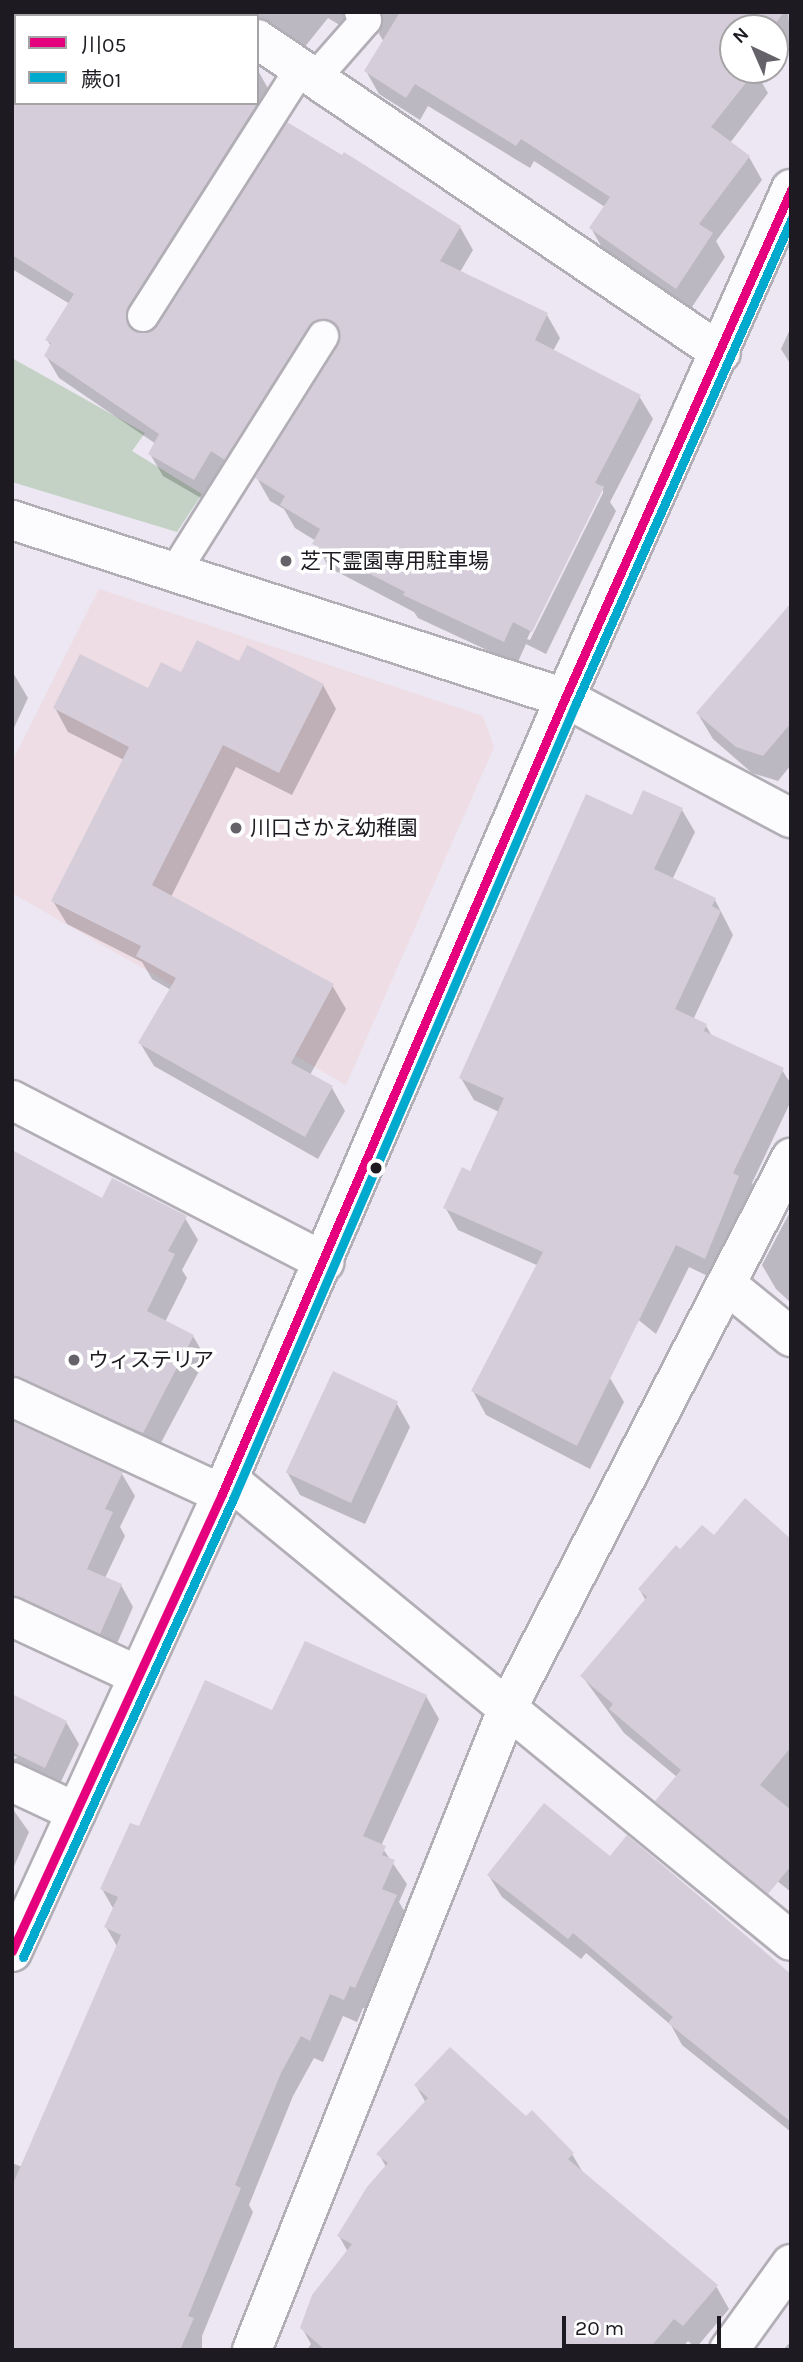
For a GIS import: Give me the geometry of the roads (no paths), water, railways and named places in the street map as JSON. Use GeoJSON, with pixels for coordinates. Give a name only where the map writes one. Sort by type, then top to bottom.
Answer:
{"type":"FeatureCollection","features":[{"type":"Feature","properties":{"kind":"street"},"geometry":{"type":"LineString","coordinates":[[259,40],[721,353]]}},
{"type":"Feature","properties":{"kind":"street"},"geometry":{"type":"LineString","coordinates":[[12,1952],[225,1487],[565,698],[721,353],[791,189]]}},
{"type":"Feature","properties":{"kind":"street"},"geometry":{"type":"LineString","coordinates":[[12,520],[565,698],[791,818]]}},
{"type":"Feature","properties":{"kind":"street"},"geometry":{"type":"LineString","coordinates":[[12,1100],[324,1262]]}},
{"type":"Feature","properties":{"kind":"street"},"geometry":{"type":"LineString","coordinates":[[252,2350],[508,1707],[791,1158]]}},
{"type":"Feature","properties":{"kind":"street"},"geometry":{"type":"LineString","coordinates":[[726,1283],[791,1337]]}},
{"type":"Feature","properties":{"kind":"street"},"geometry":{"type":"LineString","coordinates":[[12,1397],[225,1487],[508,1707],[791,1941]]}},
{"type":"Feature","properties":{"kind":"street"},"geometry":{"type":"LineString","coordinates":[[12,1617],[139,1676]]}},
{"type":"Feature","properties":{"kind":"street"},"geometry":{"type":"LineString","coordinates":[[12,1782],[76,1811]]}},
{"type":"Feature","properties":{"kind":"street"},"geometry":{"type":"LineString","coordinates":[[729,2350],[791,2264]]}},
{"type":"Feature","properties":{"kind":"lane"},"geometry":{"type":"LineString","coordinates":[[143,316],[308,73],[366,20],[360,12]]}},
{"type":"Feature","properties":{"kind":"lane"},"geometry":{"type":"LineString","coordinates":[[174,573],[323,336]]}},
{"type":"Feature","properties":{"kind":"place","name":"芝下霊園専用駐車場"},"geometry":{"type":"Point","coordinates":[286,561]}},
{"type":"Feature","properties":{"kind":"place","name":"川口さかえ幼稚園"},"geometry":{"type":"Point","coordinates":[236,828]}},
{"type":"Feature","properties":{"kind":"place","name":"ウィステリア"},"geometry":{"type":"Point","coordinates":[74,1360]}}]}
